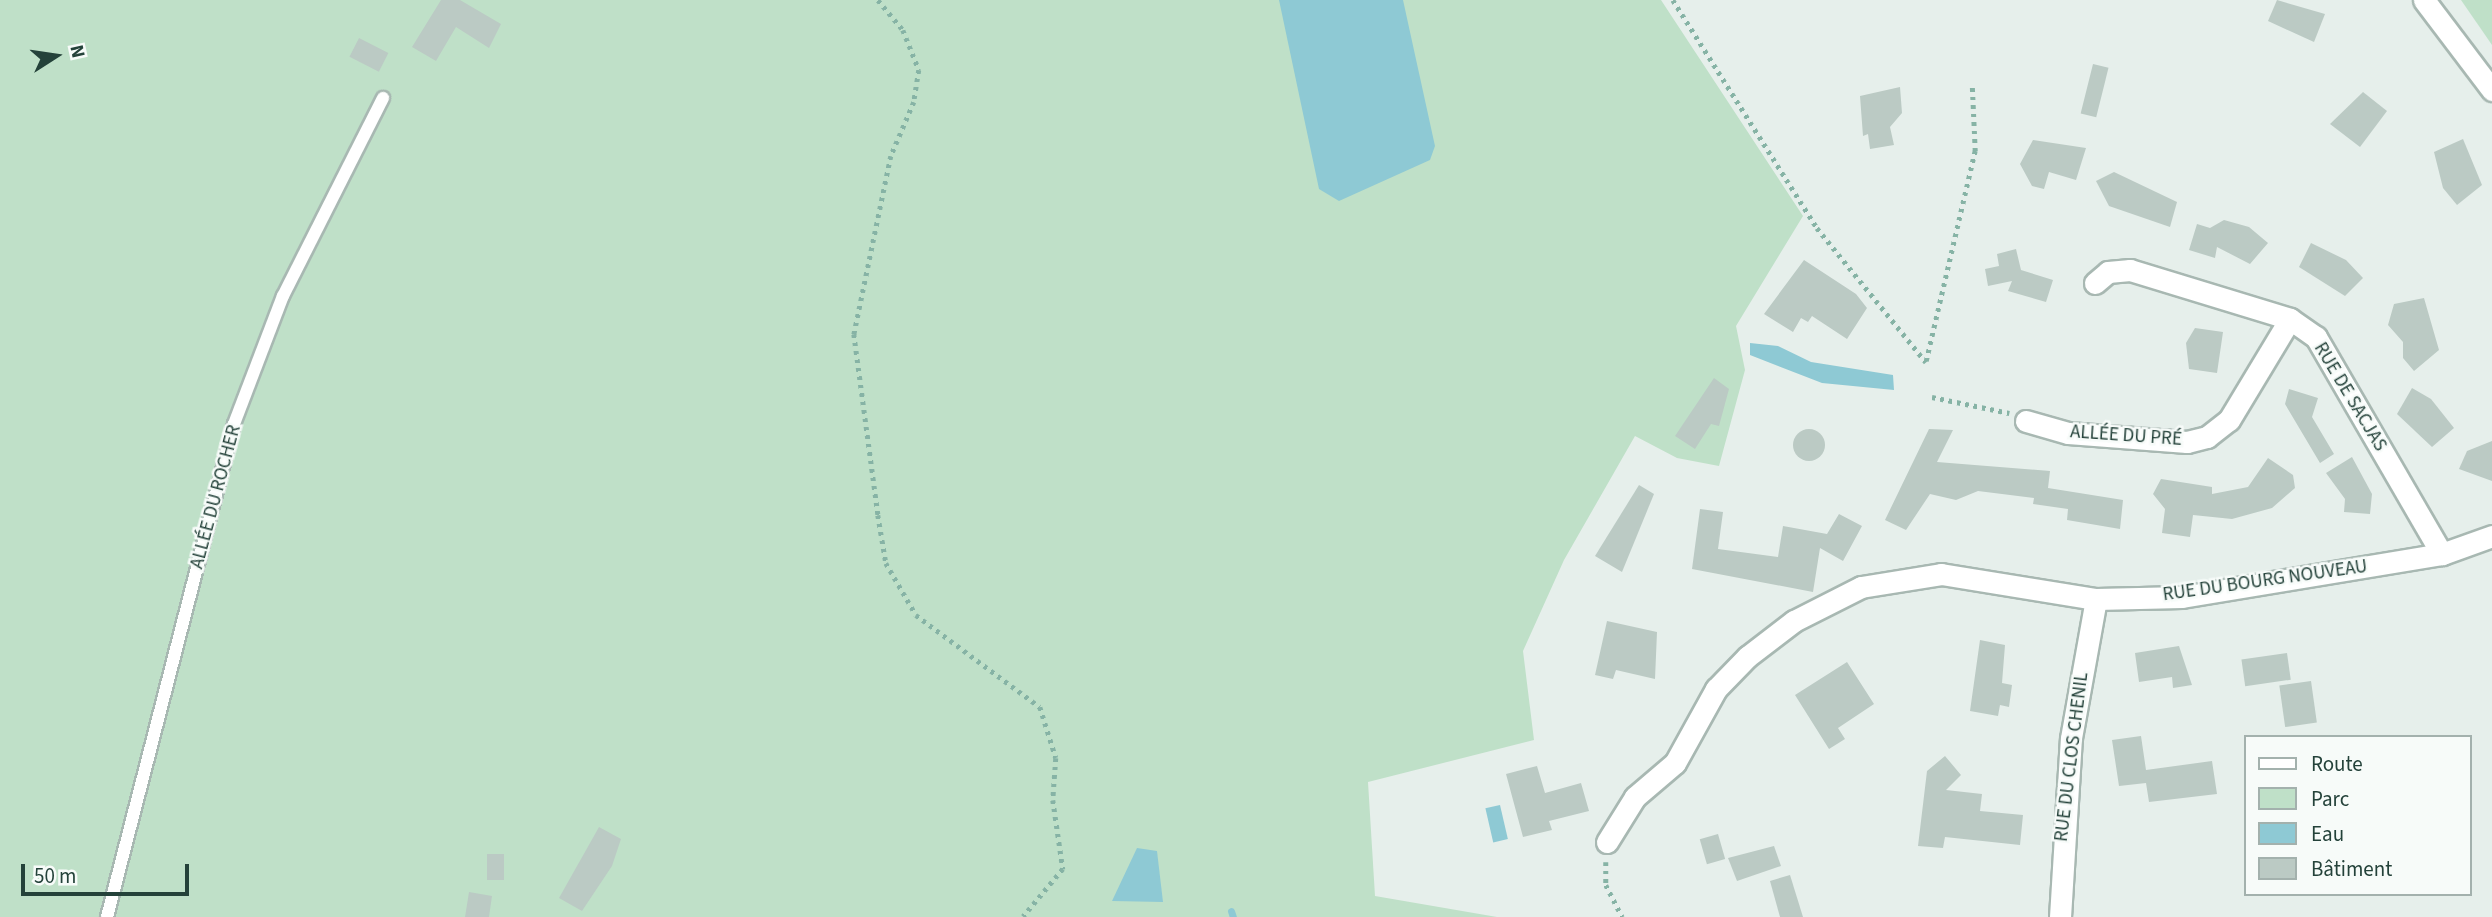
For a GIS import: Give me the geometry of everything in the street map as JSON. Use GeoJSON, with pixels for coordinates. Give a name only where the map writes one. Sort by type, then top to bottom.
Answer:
{"type":"FeatureCollection","features":[{"type":"Feature","properties":{"kind":"street"},"geometry":{"type":"LineString","coordinates":[[2424,0],[2492,90]]}},
{"type":"Feature","properties":{"kind":"street","name":"RUE DE SACJAS"},"geometry":{"type":"LineString","coordinates":[[2095,284],[2108,272],[2130,270],[2290,319],[2316,337],[2442,554]]}},
{"type":"Feature","properties":{"kind":"street","name":"ALLÉE DU PRÉ"},"geometry":{"type":"LineString","coordinates":[[2026,421],[2068,433],[2187,442],[2207,437],[2229,420],[2290,319]]}},
{"type":"Feature","properties":{"kind":"street","name":"RUE DU BOURG NOUVEAU"},"geometry":{"type":"LineString","coordinates":[[1607,842],[1635,797],[1675,763],[1716,690],[1747,657],[1794,621],[1861,587],[1941,574],[2096,599],[2182,597],[2442,554],[2492,536]]}},
{"type":"Feature","properties":{"kind":"street","name":"RUE DU CLOS CHENIL"},"geometry":{"type":"LineString","coordinates":[[2060,917],[2071,738],[2096,599]]}},
{"type":"Feature","properties":{"kind":"lane","name":"ALLÉE DU ROCHER"},"geometry":{"type":"LineString","coordinates":[[107,917],[234,424],[283,296],[383,98]]}},
{"type":"Feature","properties":{"kind":"path"},"geometry":{"type":"LineString","coordinates":[[878,0],[903,30],[919,70],[914,102],[891,156],[854,334],[878,515],[886,564],[916,615],[1040,707],[1056,758],[1053,800],[1063,869],[1023,917]]}},
{"type":"Feature","properties":{"kind":"path"},"geometry":{"type":"LineString","coordinates":[[1673,0],[1817,228],[1926,362],[1975,151],[1972,86]]}},
{"type":"Feature","properties":{"kind":"path"},"geometry":{"type":"LineString","coordinates":[[1932,397],[1988,405],[2026,421]]}},
{"type":"Feature","properties":{"kind":"path"},"geometry":{"type":"LineString","coordinates":[[1607,842],[1606,885],[1622,917]]}},
{"type":"Feature","properties":{"kind":"green space"},"geometry":{"type":"Polygon","coordinates":[[[0,0],[1661,0],[1803,216],[1736,326],[1745,370],[1719,466],[1677,458],[1635,436],[1564,560],[1523,651],[1534,740],[1368,782],[1375,896],[1497,917],[0,917],[0,0]]]}},
{"type":"Feature","properties":{"kind":"green space"},"geometry":{"type":"Polygon","coordinates":[[[2461,0],[2492,0],[2492,45],[2461,0]]]}},
{"type":"Feature","properties":{"kind":"water"},"geometry":{"type":"Polygon","coordinates":[[[1279,0],[1403,0],[1435,146],[1430,160],[1339,201],[1319,189],[1279,0]]]}},
{"type":"Feature","properties":{"kind":"water"},"geometry":{"type":"Polygon","coordinates":[[[1750,343],[1778,346],[1811,362],[1893,375],[1894,390],[1822,383],[1750,355],[1750,343]]]}},
{"type":"Feature","properties":{"kind":"water"},"geometry":{"type":"Polygon","coordinates":[[[1500,805],[1508,839],[1493,842],[1485,808],[1500,805]]]}},
{"type":"Feature","properties":{"kind":"water"},"geometry":{"type":"Polygon","coordinates":[[[1137,848],[1157,851],[1163,902],[1112,901],[1137,848]]]}},
{"type":"Feature","properties":{"kind":"building"},"geometry":{"type":"Polygon","coordinates":[[[441,0],[460,0],[501,24],[489,48],[456,27],[436,61],[412,47],[441,0]]]}},
{"type":"Feature","properties":{"kind":"building"},"geometry":{"type":"Polygon","coordinates":[[[2277,0],[2325,14],[2314,42],[2268,21],[2277,0]]]}},
{"type":"Feature","properties":{"kind":"building"},"geometry":{"type":"Polygon","coordinates":[[[359,38],[388,53],[379,72],[349,57],[359,38]]]}},
{"type":"Feature","properties":{"kind":"building"},"geometry":{"type":"Polygon","coordinates":[[[2093,64],[2109,68],[2096,117],[2081,113],[2093,64]]]}},
{"type":"Feature","properties":{"kind":"building"},"geometry":{"type":"Polygon","coordinates":[[[1900,87],[1902,113],[1890,127],[1894,145],[1870,149],[1868,134],[1863,136],[1860,96],[1900,87]]]}},
{"type":"Feature","properties":{"kind":"building"},"geometry":{"type":"Polygon","coordinates":[[[2363,92],[2387,111],[2360,147],[2330,124],[2363,92]]]}},
{"type":"Feature","properties":{"kind":"building"},"geometry":{"type":"Polygon","coordinates":[[[2463,139],[2482,185],[2457,205],[2443,188],[2434,152],[2463,139]]]}},
{"type":"Feature","properties":{"kind":"building"},"geometry":{"type":"Polygon","coordinates":[[[2033,140],[2086,148],[2076,180],[2049,172],[2044,189],[2032,186],[2020,164],[2033,140]]]}},
{"type":"Feature","properties":{"kind":"building"},"geometry":{"type":"Polygon","coordinates":[[[2114,172],[2177,202],[2170,227],[2109,206],[2096,181],[2114,172]]]}},
{"type":"Feature","properties":{"kind":"building"},"geometry":{"type":"Polygon","coordinates":[[[2224,220],[2249,227],[2268,243],[2250,264],[2217,247],[2215,258],[2189,250],[2197,224],[2210,228],[2224,220]]]}},
{"type":"Feature","properties":{"kind":"building"},"geometry":{"type":"Polygon","coordinates":[[[2311,243],[2346,260],[2363,278],[2345,296],[2299,267],[2311,243]]]}},
{"type":"Feature","properties":{"kind":"building"},"geometry":{"type":"Polygon","coordinates":[[[2016,249],[2021,270],[2053,280],[2046,302],[2008,291],[2012,281],[1988,286],[1985,269],[1999,266],[1997,254],[2016,249]]]}},
{"type":"Feature","properties":{"kind":"building"},"geometry":{"type":"Polygon","coordinates":[[[1804,260],[1856,294],[1867,308],[1847,339],[1812,316],[1808,322],[1801,318],[1793,332],[1764,314],[1804,260]]]}},
{"type":"Feature","properties":{"kind":"building"},"geometry":{"type":"Polygon","coordinates":[[[2424,298],[2439,350],[2414,371],[2403,358],[2403,342],[2388,325],[2394,304],[2424,298]]]}},
{"type":"Feature","properties":{"kind":"building"},"geometry":{"type":"Polygon","coordinates":[[[2195,328],[2223,332],[2217,373],[2189,369],[2186,343],[2195,328]]]}},
{"type":"Feature","properties":{"kind":"building"},"geometry":{"type":"Polygon","coordinates":[[[1714,378],[1729,389],[1719,426],[1711,424],[1695,449],[1675,436],[1714,378]]]}},
{"type":"Feature","properties":{"kind":"building"},"geometry":{"type":"Polygon","coordinates":[[[2412,388],[2431,399],[2454,428],[2432,447],[2397,414],[2412,388]]]}},
{"type":"Feature","properties":{"kind":"building"},"geometry":{"type":"Polygon","coordinates":[[[2289,389],[2318,398],[2312,417],[2334,454],[2320,463],[2285,404],[2289,389]]]}},
{"type":"Feature","properties":{"kind":"building"},"geometry":{"type":"Polygon","coordinates":[[[1809,429],[1821,433],[1825,445],[1821,457],[1809,461],[1797,457],[1793,445],[1797,433],[1809,429]]]}},
{"type":"Feature","properties":{"kind":"building"},"geometry":{"type":"Polygon","coordinates":[[[1929,429],[1953,430],[1937,462],[2050,471],[2048,488],[2123,500],[2120,529],[2067,520],[2068,509],[2033,504],[2034,498],[1978,491],[1956,500],[1930,494],[1906,530],[1885,520],[1929,429]]]}},
{"type":"Feature","properties":{"kind":"building"},"geometry":{"type":"Polygon","coordinates":[[[2492,441],[2492,481],[2459,469],[2467,451],[2492,441]]]}},
{"type":"Feature","properties":{"kind":"building"},"geometry":{"type":"Polygon","coordinates":[[[2352,457],[2372,494],[2370,514],[2344,512],[2345,499],[2326,473],[2352,457]]]}},
{"type":"Feature","properties":{"kind":"building"},"geometry":{"type":"Polygon","coordinates":[[[2268,458],[2293,475],[2295,488],[2272,508],[2232,519],[2193,515],[2190,537],[2162,533],[2165,509],[2153,494],[2161,479],[2212,487],[2212,494],[2248,487],[2268,458]]]}},
{"type":"Feature","properties":{"kind":"building"},"geometry":{"type":"Polygon","coordinates":[[[1639,485],[1654,494],[1622,572],[1595,556],[1639,485]]]}},
{"type":"Feature","properties":{"kind":"building"},"geometry":{"type":"Polygon","coordinates":[[[1700,509],[1723,512],[1718,549],[1778,557],[1783,526],[1827,534],[1839,514],[1862,526],[1843,561],[1820,548],[1813,592],[1692,569],[1700,509]]]}},
{"type":"Feature","properties":{"kind":"building"},"geometry":{"type":"Polygon","coordinates":[[[1607,621],[1657,632],[1655,679],[1616,670],[1613,679],[1595,675],[1607,621]]]}},
{"type":"Feature","properties":{"kind":"building"},"geometry":{"type":"Polygon","coordinates":[[[1980,640],[2005,645],[2002,683],[2012,685],[2009,707],[2000,705],[1998,716],[1970,711],[1980,640]]]}},
{"type":"Feature","properties":{"kind":"building"},"geometry":{"type":"Polygon","coordinates":[[[2179,646],[2192,685],[2173,688],[2172,677],[2139,682],[2135,653],[2179,646]]]}},
{"type":"Feature","properties":{"kind":"building"},"geometry":{"type":"Polygon","coordinates":[[[2287,653],[2291,680],[2245,686],[2241,659],[2287,653]]]}},
{"type":"Feature","properties":{"kind":"building"},"geometry":{"type":"Polygon","coordinates":[[[1847,662],[1874,704],[1838,728],[1845,739],[1829,749],[1795,695],[1847,662]]]}},
{"type":"Feature","properties":{"kind":"building"},"geometry":{"type":"Polygon","coordinates":[[[2311,681],[2317,723],[2285,727],[2279,685],[2311,681]]]}},
{"type":"Feature","properties":{"kind":"building"},"geometry":{"type":"Polygon","coordinates":[[[2141,736],[2146,770],[2212,761],[2217,794],[2149,802],[2146,783],[2119,786],[2112,740],[2141,736]]]}},
{"type":"Feature","properties":{"kind":"building"},"geometry":{"type":"Polygon","coordinates":[[[1945,756],[1961,775],[1946,790],[1982,794],[1980,811],[2023,815],[2020,845],[1945,837],[1943,848],[1918,846],[1927,771],[1945,756]]]}},
{"type":"Feature","properties":{"kind":"building"},"geometry":{"type":"Polygon","coordinates":[[[1537,766],[1545,793],[1581,783],[1589,811],[1549,821],[1552,830],[1523,837],[1506,774],[1537,766]]]}},
{"type":"Feature","properties":{"kind":"building"},"geometry":{"type":"Polygon","coordinates":[[[599,827],[621,839],[612,866],[582,911],[559,898],[599,827]]]}},
{"type":"Feature","properties":{"kind":"building"},"geometry":{"type":"Polygon","coordinates":[[[1718,834],[1725,859],[1707,864],[1700,839],[1718,834]]]}},
{"type":"Feature","properties":{"kind":"building"},"geometry":{"type":"Polygon","coordinates":[[[1774,846],[1781,866],[1737,881],[1728,858],[1774,846]]]}},
{"type":"Feature","properties":{"kind":"building"},"geometry":{"type":"Polygon","coordinates":[[[487,854],[504,854],[504,880],[487,880],[487,854]]]}},
{"type":"Feature","properties":{"kind":"building"},"geometry":{"type":"Polygon","coordinates":[[[1790,875],[1803,917],[1780,917],[1770,881],[1790,875]]]}},
{"type":"Feature","properties":{"kind":"building"},"geometry":{"type":"Polygon","coordinates":[[[469,892],[492,896],[489,917],[465,917],[469,892]]]}},
{"type":"Feature","properties":{"kind":"waterway"},"geometry":{"type":"LineString","coordinates":[[1231,911],[1233,917]]}}]}
